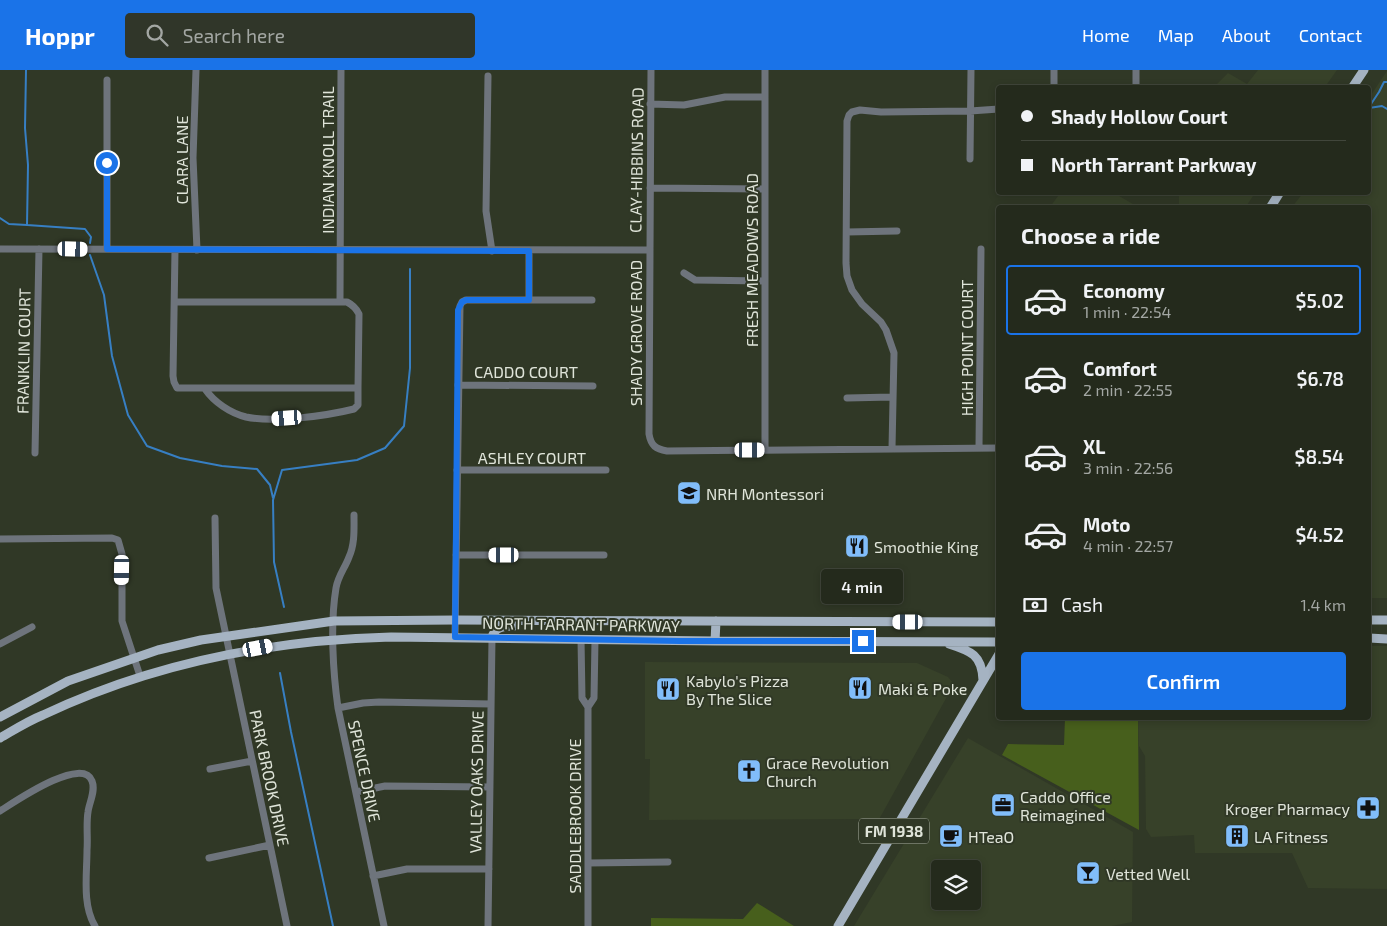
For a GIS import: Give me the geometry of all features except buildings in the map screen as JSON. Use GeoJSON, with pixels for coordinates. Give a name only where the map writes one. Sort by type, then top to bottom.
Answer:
{"type":"FeatureCollection","features":[{"type":"Feature","properties":{"kind":"main road"},"geometry":{"type":"LineString","coordinates":[[1354,85],[1364,70]]}},
{"type":"Feature","properties":{"kind":"main road"},"geometry":{"type":"LineString","coordinates":[[1371,620],[1387,620]]}},
{"type":"Feature","properties":{"kind":"main road","name":"NORTH TARRANT PARKWAY"},"geometry":{"type":"LineString","coordinates":[[0,717],[68,682],[133,658],[201,640],[334,621],[996,622]]}},
{"type":"Feature","properties":{"kind":"main road"},"geometry":{"type":"LineString","coordinates":[[492,638],[493,632],[504,626],[529,626],[556,621]]}},
{"type":"Feature","properties":{"kind":"main road"},"geometry":{"type":"LineString","coordinates":[[715,641],[716,621]]}},
{"type":"Feature","properties":{"kind":"main road","name":"NORTH TARRANT PARKWAY"},"geometry":{"type":"LineString","coordinates":[[0,738],[74,701],[140,676],[196,660],[230,653],[333,639],[455,637],[596,640],[996,642]]}},
{"type":"Feature","properties":{"kind":"main road"},"geometry":{"type":"LineString","coordinates":[[1371,638],[1387,639]]}},
{"type":"Feature","properties":{"kind":"main road"},"geometry":{"type":"LineString","coordinates":[[939,641],[971,651],[983,670],[983,680]]}},
{"type":"Feature","properties":{"kind":"main road","name":"FM 1938"},"geometry":{"type":"LineString","coordinates":[[838,926],[996,659]]}},
{"type":"Feature","properties":{"kind":"street","name":"CLARA LANE"},"geometry":{"type":"LineString","coordinates":[[196,70],[193,158],[197,250]]}},
{"type":"Feature","properties":{"kind":"street","name":"INDIAN KNOLL TRAIL"},"geometry":{"type":"LineString","coordinates":[[340,302],[341,70]]}},
{"type":"Feature","properties":{"kind":"street","name":"CLAY-HIBBINS ROAD"},"geometry":{"type":"LineString","coordinates":[[649,250],[651,70]]}},
{"type":"Feature","properties":{"kind":"street","name":"FRESH MEADOWS ROAD"},"geometry":{"type":"LineString","coordinates":[[764,450],[765,70]]}},
{"type":"Feature","properties":{"kind":"street"},"geometry":{"type":"LineString","coordinates":[[970,159],[971,70]]}},
{"type":"Feature","properties":{"kind":"street"},"geometry":{"type":"LineString","coordinates":[[1054,70],[1054,85]]}},
{"type":"Feature","properties":{"kind":"street"},"geometry":{"type":"LineString","coordinates":[[1136,70],[1136,85]]}},
{"type":"Feature","properties":{"kind":"street"},"geometry":{"type":"LineString","coordinates":[[488,76],[486,211],[492,251]]}},
{"type":"Feature","properties":{"kind":"street"},"geometry":{"type":"LineString","coordinates":[[107,80],[107,249]]}},
{"type":"Feature","properties":{"kind":"street"},"geometry":{"type":"LineString","coordinates":[[650,104],[684,105],[725,97],[765,97]]}},
{"type":"Feature","properties":{"kind":"street"},"geometry":{"type":"LineString","coordinates":[[892,448],[894,353],[886,330],[881,322],[862,304],[852,290],[847,276],[847,121],[852,112],[860,110],[881,112],[996,109]]}},
{"type":"Feature","properties":{"kind":"street"},"geometry":{"type":"LineString","coordinates":[[650,188],[765,189]]}},
{"type":"Feature","properties":{"kind":"street"},"geometry":{"type":"LineString","coordinates":[[847,232],[897,231]]}},
{"type":"Feature","properties":{"kind":"street","name":"SHADY GROVE ROAD"},"geometry":{"type":"LineString","coordinates":[[0,248],[649,250],[649,434],[653,446],[659,450],[996,448]]}},
{"type":"Feature","properties":{"kind":"street","name":"FRANKLIN COURT"},"geometry":{"type":"LineString","coordinates":[[35,453],[39,249]]}},
{"type":"Feature","properties":{"kind":"street"},"geometry":{"type":"LineString","coordinates":[[176,250],[174,382],[177,388],[358,388]]}},
{"type":"Feature","properties":{"kind":"street","name":"HIGH POINT COURT"},"geometry":{"type":"LineString","coordinates":[[979,448],[981,250]]}},
{"type":"Feature","properties":{"kind":"street"},"geometry":{"type":"LineString","coordinates":[[529,251],[529,300]]}},
{"type":"Feature","properties":{"kind":"street"},"geometry":{"type":"LineString","coordinates":[[684,273],[696,280],[765,281]]}},
{"type":"Feature","properties":{"kind":"street"},"geometry":{"type":"LineString","coordinates":[[455,637],[458,310],[462,302],[466,300],[592,300]]}},
{"type":"Feature","properties":{"kind":"street"},"geometry":{"type":"LineString","coordinates":[[175,302],[340,302],[351,304],[359,314],[358,405],[354,409],[316,416],[273,419],[246,416],[212,399],[205,389]]}},
{"type":"Feature","properties":{"kind":"street","name":"CADDO COURT"},"geometry":{"type":"LineString","coordinates":[[458,385],[593,386]]}},
{"type":"Feature","properties":{"kind":"street"},"geometry":{"type":"LineString","coordinates":[[847,398],[892,397]]}},
{"type":"Feature","properties":{"kind":"street","name":"ASHLEY COURT"},"geometry":{"type":"LineString","coordinates":[[457,470],[606,470]]}},
{"type":"Feature","properties":{"kind":"street","name":"SPENCE DRIVE"},"geometry":{"type":"LineString","coordinates":[[354,515],[352,549],[340,573],[336,587],[333,639],[338,708],[384,926]]}},
{"type":"Feature","properties":{"kind":"street","name":"PARK BROOK DRIVE"},"geometry":{"type":"LineString","coordinates":[[215,518],[216,588],[287,926]]}},
{"type":"Feature","properties":{"kind":"street"},"geometry":{"type":"LineString","coordinates":[[0,539],[112,538],[118,540],[122,554],[122,620],[140,676]]}},
{"type":"Feature","properties":{"kind":"street"},"geometry":{"type":"LineString","coordinates":[[456,555],[604,556]]}},
{"type":"Feature","properties":{"kind":"street"},"geometry":{"type":"LineString","coordinates":[[0,644],[32,627]]}},
{"type":"Feature","properties":{"kind":"street","name":"VALLEY OAKS DRIVE"},"geometry":{"type":"LineString","coordinates":[[488,926],[492,638]]}},
{"type":"Feature","properties":{"kind":"street","name":"SADDLEBROOK DRIVE"},"geometry":{"type":"LineString","coordinates":[[581,639],[582,698],[588,707],[588,926]]}},
{"type":"Feature","properties":{"kind":"street","name":"SADDLEBROOK DRIVE"},"geometry":{"type":"LineString","coordinates":[[588,707],[594,698],[596,640]]}},
{"type":"Feature","properties":{"kind":"street"},"geometry":{"type":"LineString","coordinates":[[582,680],[595,680]]}},
{"type":"Feature","properties":{"kind":"street"},"geometry":{"type":"LineString","coordinates":[[338,708],[378,702],[491,704]]}},
{"type":"Feature","properties":{"kind":"street"},"geometry":{"type":"LineString","coordinates":[[210,769],[252,761]]}},
{"type":"Feature","properties":{"kind":"street"},"geometry":{"type":"LineString","coordinates":[[0,811],[48,783],[67,775],[82,774],[89,777],[92,781],[88,810],[87,900],[90,916],[95,926]]}},
{"type":"Feature","properties":{"kind":"street"},"geometry":{"type":"LineString","coordinates":[[356,792],[384,786],[490,787]]}},
{"type":"Feature","properties":{"kind":"street"},"geometry":{"type":"LineString","coordinates":[[209,858],[270,846]]}},
{"type":"Feature","properties":{"kind":"street"},"geometry":{"type":"LineString","coordinates":[[588,863],[668,862]]}},
{"type":"Feature","properties":{"kind":"street"},"geometry":{"type":"LineString","coordinates":[[373,876],[406,869],[489,869]]}},
{"type":"Feature","properties":{"kind":"shaded area"},"geometry":{"type":"Polygon","coordinates":[[[1258,70],[1337,70],[1326,85],[1216,85],[1228,73],[1247,84],[1258,70]]]}},
{"type":"Feature","properties":{"kind":"shaded area"},"geometry":{"type":"Polygon","coordinates":[[[1387,71],[1387,598],[1371,598],[1371,205],[1294,205],[1301,195],[1371,195],[1371,95],[1387,71]]]}},
{"type":"Feature","properties":{"kind":"shaded area"},"geometry":{"type":"Polygon","coordinates":[[[1059,195],[1117,195],[1135,205],[1051,205],[1059,195]]]}},
{"type":"Feature","properties":{"kind":"shaded area"},"geometry":{"type":"Polygon","coordinates":[[[1179,195],[1254,195],[1247,205],[1179,205],[1179,195]]]}},
{"type":"Feature","properties":{"kind":"shaded area"},"geometry":{"type":"Polygon","coordinates":[[[1371,646],[1387,646],[1387,889],[1308,888],[1292,853],[1195,853],[1194,835],[1151,837],[1146,829],[1145,756],[1139,746],[1138,720],[1371,720],[1371,646]]]}},
{"type":"Feature","properties":{"kind":"shaded area"},"geometry":{"type":"Polygon","coordinates":[[[645,662],[917,663],[948,677],[954,684],[877,823],[871,819],[649,820],[650,759],[645,759],[645,662]]]}},
{"type":"Feature","properties":{"kind":"shaded area"},"geometry":{"type":"Polygon","coordinates":[[[968,738],[1133,832],[1132,922],[1112,926],[854,926],[968,738]]]}},
{"type":"Feature","properties":{"kind":"green space"},"geometry":{"type":"Polygon","coordinates":[[[1065,720],[1138,720],[1139,830],[1002,755],[1008,744],[1064,745],[1065,720]]]}},
{"type":"Feature","properties":{"kind":"green space"},"geometry":{"type":"Polygon","coordinates":[[[757,903],[794,926],[651,926],[651,918],[743,919],[757,903]]]}},
{"type":"Feature","properties":{"kind":"waterway"},"geometry":{"type":"LineString","coordinates":[[26,70],[27,225],[85,229],[91,237],[90,243]]}},
{"type":"Feature","properties":{"kind":"waterway"},"geometry":{"type":"LineString","coordinates":[[1371,104],[1384,82],[1387,82]]}},
{"type":"Feature","properties":{"kind":"waterway"},"geometry":{"type":"LineString","coordinates":[[1371,108],[1382,106],[1387,109]]}},
{"type":"Feature","properties":{"kind":"waterway"},"geometry":{"type":"LineString","coordinates":[[0,218],[9,224],[27,225]]}},
{"type":"Feature","properties":{"kind":"waterway"},"geometry":{"type":"LineString","coordinates":[[90,255],[104,295],[112,356],[128,415],[147,446],[180,458],[222,466],[257,469],[270,485],[273,498]]}},
{"type":"Feature","properties":{"kind":"waterway"},"geometry":{"type":"LineString","coordinates":[[284,607],[274,562],[273,500],[282,470],[357,460],[385,448],[404,426],[410,368],[410,269]]}},
{"type":"Feature","properties":{"kind":"waterway"},"geometry":{"type":"LineString","coordinates":[[280,673],[333,926]]}},
{"type":"Feature","properties":{"kind":"place","name":"NRH Montessori"},"geometry":{"type":"Point","coordinates":[689,493]}},
{"type":"Feature","properties":{"kind":"place","name":"Smoothie King"},"geometry":{"type":"Point","coordinates":[857,546]}},
{"type":"Feature","properties":{"kind":"place","name":"Maki & Poke"},"geometry":{"type":"Point","coordinates":[860,688]}},
{"type":"Feature","properties":{"kind":"place","name":"Kabylo's Pizza By The Slice"},"geometry":{"type":"Point","coordinates":[668,689]}},
{"type":"Feature","properties":{"kind":"place","name":"Grace Revolution Church"},"geometry":{"type":"Point","coordinates":[749,771]}},
{"type":"Feature","properties":{"kind":"place","name":"Caddo Office Reimagined"},"geometry":{"type":"Point","coordinates":[1003,805]}},
{"type":"Feature","properties":{"kind":"place","name":"Kroger Pharmacy"},"geometry":{"type":"Point","coordinates":[1368,808]}},
{"type":"Feature","properties":{"kind":"place","name":"HTeaO"},"geometry":{"type":"Point","coordinates":[951,836]}},
{"type":"Feature","properties":{"kind":"place","name":"LA Fitness"},"geometry":{"type":"Point","coordinates":[1237,836]}},
{"type":"Feature","properties":{"kind":"place","name":"Vetted Well"},"geometry":{"type":"Point","coordinates":[1088,873]}},
{"type":"Feature","properties":{"kind":"route"},"geometry":{"type":"LineString","coordinates":[[107,163],[107,249],[529,251],[529,300],[466,300],[462,302],[458,310],[455,637],[680,641],[863,641]]}}]}
